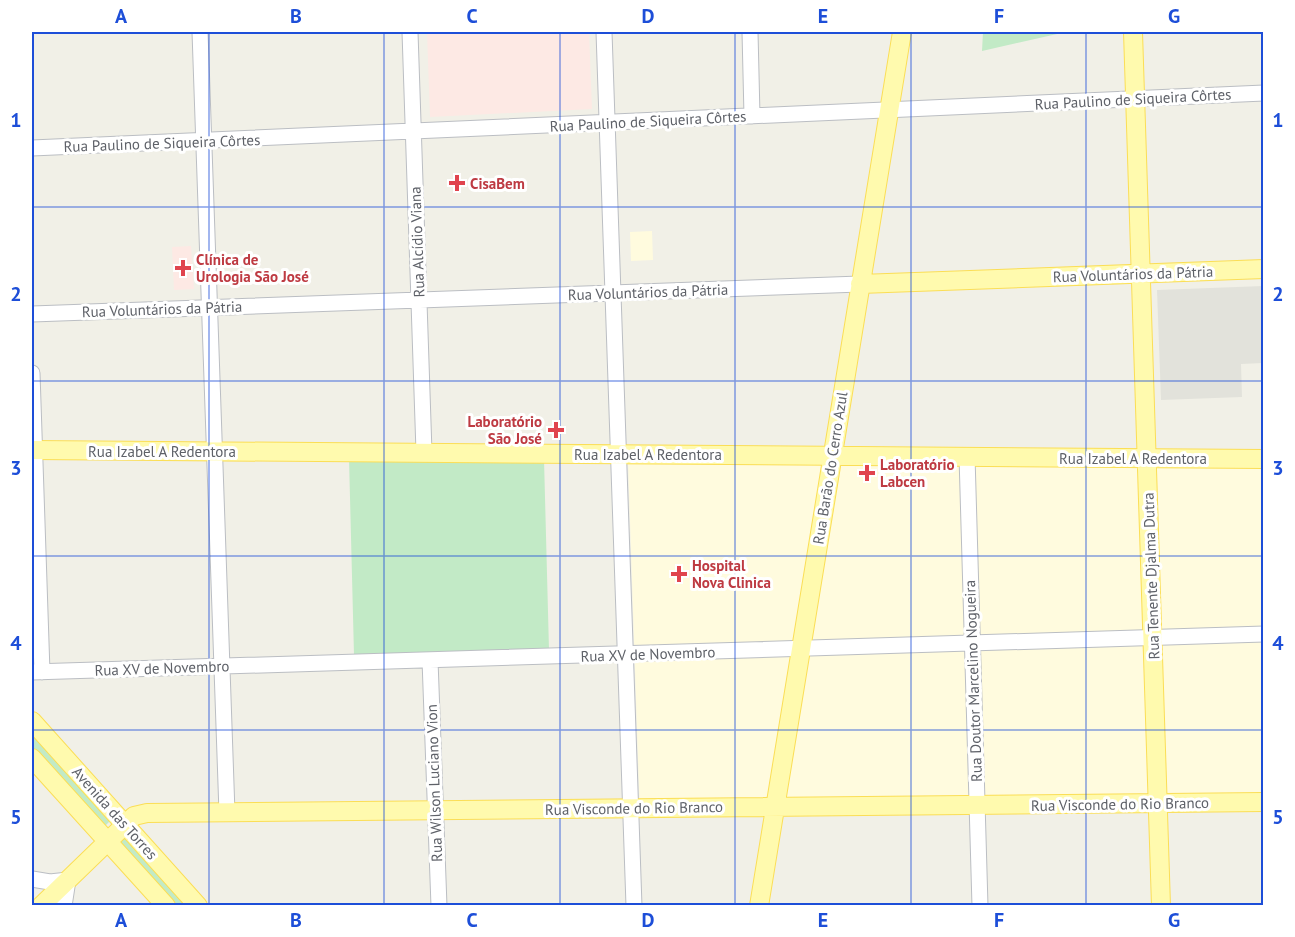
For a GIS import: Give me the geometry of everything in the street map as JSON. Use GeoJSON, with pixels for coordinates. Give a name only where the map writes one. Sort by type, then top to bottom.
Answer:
{"type":"FeatureCollection","features":[{"type":"Feature","properties":{"kind":"main road","name":"Rua Barão do Cerro Azul"},"geometry":{"type":"LineString","coordinates":[[759,906],[902,32]]}},
{"type":"Feature","properties":{"kind":"main road","name":"Rua Tenente Djalma Dutra"},"geometry":{"type":"LineString","coordinates":[[1133,32],[1161,906]]}},
{"type":"Feature","properties":{"kind":"main road","name":"Rua Voluntários da Pátria"},"geometry":{"type":"LineString","coordinates":[[860,284],[1263,269]]}},
{"type":"Feature","properties":{"kind":"main road","name":"Rua Izabel A Redentora"},"geometry":{"type":"LineString","coordinates":[[33,450],[1263,459]]}},
{"type":"Feature","properties":{"kind":"main road","name":"Avenida das Torres"},"geometry":{"type":"LineString","coordinates":[[32,721],[198,906]]}},
{"type":"Feature","properties":{"kind":"main road","name":"Avenida das Torres"},"geometry":{"type":"LineString","coordinates":[[32,758],[166,906]]}},
{"type":"Feature","properties":{"kind":"main road","name":"Rua Visconde do Rio Branco"},"geometry":{"type":"LineString","coordinates":[[41,906],[134,816],[147,813],[1263,802]]}},
{"type":"Feature","properties":{"kind":"street"},"geometry":{"type":"LineString","coordinates":[[200,32],[227,813]]}},
{"type":"Feature","properties":{"kind":"street","name":"Rua Alcídio Viana"},"geometry":{"type":"LineString","coordinates":[[410,32],[424,452]]}},
{"type":"Feature","properties":{"kind":"street"},"geometry":{"type":"LineString","coordinates":[[604,32],[634,906]]}},
{"type":"Feature","properties":{"kind":"street"},"geometry":{"type":"LineString","coordinates":[[750,32],[752,116]]}},
{"type":"Feature","properties":{"kind":"street","name":"Rua Paulino de Siqueira Côrtes"},"geometry":{"type":"LineString","coordinates":[[32,148],[1263,93]]}},
{"type":"Feature","properties":{"kind":"street","name":"Rua Voluntários da Pátria"},"geometry":{"type":"LineString","coordinates":[[32,314],[860,284]]}},
{"type":"Feature","properties":{"kind":"street"},"geometry":{"type":"LineString","coordinates":[[32,373],[37,672]]}},
{"type":"Feature","properties":{"kind":"street","name":"Rua Doutor Marcelino Nogueira"},"geometry":{"type":"LineString","coordinates":[[967,456],[980,906]]}},
{"type":"Feature","properties":{"kind":"street","name":"Rua XV de Novembro"},"geometry":{"type":"LineString","coordinates":[[37,672],[1263,634]]}},
{"type":"Feature","properties":{"kind":"street","name":"Rua Wilson Luciano Vion"},"geometry":{"type":"LineString","coordinates":[[430,660],[439,906]]}},
{"type":"Feature","properties":{"kind":"street"},"geometry":{"type":"LineString","coordinates":[[32,879],[50,882],[68,880],[64,906]]}},
{"type":"Feature","properties":{"kind":"shaded area"},"geometry":{"type":"Polygon","coordinates":[[[427,32],[589,32],[592,109],[430,117],[427,32]]]}},
{"type":"Feature","properties":{"kind":"shaded area"},"geometry":{"type":"Polygon","coordinates":[[[652,231],[653,260],[631,261],[630,232],[652,231]]]}},
{"type":"Feature","properties":{"kind":"shaded area","name":"Clínica de Urologia São José"},"geometry":{"type":"Polygon","coordinates":[[[191,246],[194,289],[174,290],[172,247],[191,246]]]}},
{"type":"Feature","properties":{"kind":"shaded area"},"geometry":{"type":"Polygon","coordinates":[[[1263,286],[1263,363],[1241,364],[1242,397],[1161,400],[1157,290],[1263,286]]]}},
{"type":"Feature","properties":{"kind":"shaded area"},"geometry":{"type":"Polygon","coordinates":[[[628,461],[1263,462],[1263,811],[640,818],[628,461]]]}},
{"type":"Feature","properties":{"kind":"green space"},"geometry":{"type":"Polygon","coordinates":[[[983,32],[1066,32],[982,51],[983,32]]]}},
{"type":"Feature","properties":{"kind":"green space"},"geometry":{"type":"Polygon","coordinates":[[[349,458],[544,459],[549,650],[354,655],[349,458]]]}},
{"type":"Feature","properties":{"kind":"green space"},"geometry":{"type":"Polygon","coordinates":[[[32,729],[112,819],[104,827],[32,748],[32,729]]]}},
{"type":"Feature","properties":{"kind":"green space"},"geometry":{"type":"Polygon","coordinates":[[[127,833],[192,905],[172,905],[116,843],[127,833]]]}},
{"type":"Feature","properties":{"kind":"place","name":"CisaBem"},"geometry":{"type":"Point","coordinates":[457,183]}},
{"type":"Feature","properties":{"kind":"place","name":"Clínica de Urologia São José"},"geometry":{"type":"Point","coordinates":[183,268]}},
{"type":"Feature","properties":{"kind":"place","name":"Laboratório São José"},"geometry":{"type":"Point","coordinates":[556,430]}},
{"type":"Feature","properties":{"kind":"place","name":"Laboratório Labcen"},"geometry":{"type":"Point","coordinates":[867,473]}},
{"type":"Feature","properties":{"kind":"place","name":"Hospital Nova Clinica"},"geometry":{"type":"Point","coordinates":[679,574]}}]}
